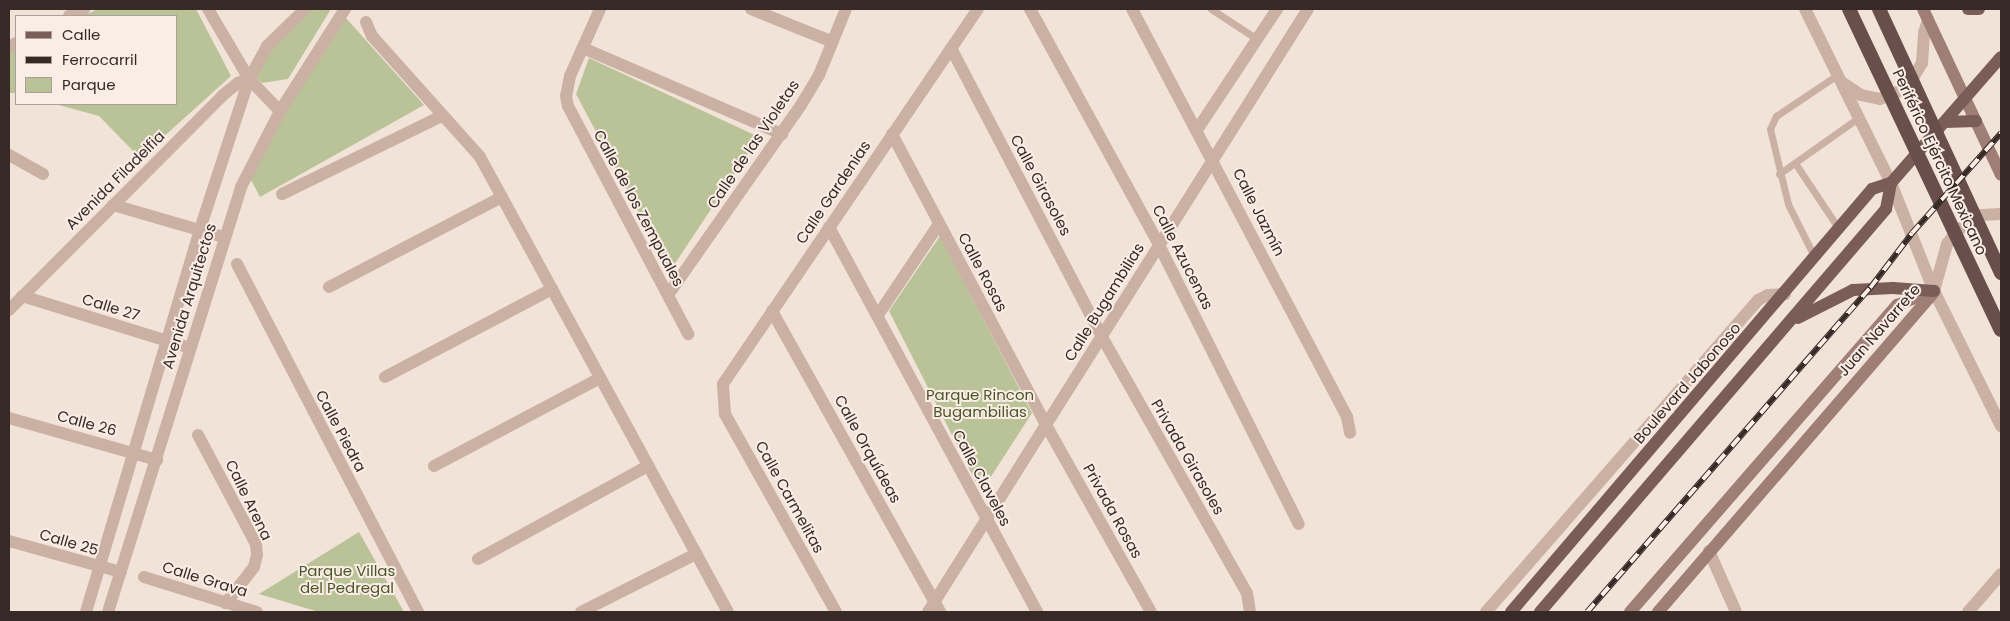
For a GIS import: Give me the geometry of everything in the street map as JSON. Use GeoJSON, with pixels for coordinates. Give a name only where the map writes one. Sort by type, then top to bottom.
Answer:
{"type":"FeatureCollection","features":[{"type":"Feature","properties":{"kind":"highway","name":"Periférico Ejército Mexicano"},"geometry":{"type":"LineString","coordinates":[[1849,9],[2001,330]]}},
{"type":"Feature","properties":{"kind":"highway","name":"Periférico Ejército Mexicano"},"geometry":{"type":"LineString","coordinates":[[1878,9],[2001,273]]}},
{"type":"Feature","properties":{"kind":"main road"},"geometry":{"type":"LineString","coordinates":[[1968,9],[1980,9]]}},
{"type":"Feature","properties":{"kind":"main road"},"geometry":{"type":"LineString","coordinates":[[1926,14],[2001,175]]}},
{"type":"Feature","properties":{"kind":"main road","name":"Boulevard Jabonoso"},"geometry":{"type":"LineString","coordinates":[[1511,612],[1785,294],[1872,189],[1891,182],[1966,100],[2001,56]]}},
{"type":"Feature","properties":{"kind":"main road"},"geometry":{"type":"LineString","coordinates":[[1945,122],[1976,121]]}},
{"type":"Feature","properties":{"kind":"main road"},"geometry":{"type":"LineString","coordinates":[[1540,612],[1886,209],[1891,182]]}},
{"type":"Feature","properties":{"kind":"main road"},"geometry":{"type":"LineString","coordinates":[[1789,323],[1853,290],[1893,288],[1934,291]]}},
{"type":"Feature","properties":{"kind":"main road","name":"Juan Navarrete"},"geometry":{"type":"LineString","coordinates":[[1658,612],[1934,291]]}},
{"type":"Feature","properties":{"kind":"main road","name":"Juan Navarrete"},"geometry":{"type":"LineString","coordinates":[[1630,612],[1897,305],[1934,291]]}},
{"type":"Feature","properties":{"kind":"street"},"geometry":{"type":"LineString","coordinates":[[71,15],[84,9]]}},
{"type":"Feature","properties":{"kind":"street"},"geometry":{"type":"LineString","coordinates":[[208,9],[249,79],[280,111]]}},
{"type":"Feature","properties":{"kind":"street","name":"Avenida Arquitectos"},"geometry":{"type":"LineString","coordinates":[[86,612],[200,229],[249,79],[267,46],[305,9]]}},
{"type":"Feature","properties":{"kind":"street","name":"Avenida Arquitectos"},"geometry":{"type":"LineString","coordinates":[[108,612],[241,187],[280,111],[345,9]]}},
{"type":"Feature","properties":{"kind":"street"},"geometry":{"type":"LineString","coordinates":[[600,9],[583,48],[782,134]]}},
{"type":"Feature","properties":{"kind":"street"},"geometry":{"type":"LineString","coordinates":[[751,9],[833,42]]}},
{"type":"Feature","properties":{"kind":"street","name":"Calle Gardenias"},"geometry":{"type":"LineString","coordinates":[[721,395],[727,375],[978,9]]}},
{"type":"Feature","properties":{"kind":"street","name":"Calle Azucenas"},"geometry":{"type":"LineString","coordinates":[[1030,9],[1159,245],[1299,524]]}},
{"type":"Feature","properties":{"kind":"street","name":"Calle Jazmín"},"geometry":{"type":"LineString","coordinates":[[1132,9],[1213,159],[1347,416],[1350,433]]}},
{"type":"Feature","properties":{"kind":"street"},"geometry":{"type":"LineString","coordinates":[[1197,130],[1276,9]]}},
{"type":"Feature","properties":{"kind":"street","name":"Calle Bugambilias"},"geometry":{"type":"LineString","coordinates":[[934,609],[1046,425],[1308,9]]}},
{"type":"Feature","properties":{"kind":"street"},"geometry":{"type":"LineString","coordinates":[[1805,9],[1891,182],[1934,291],[2001,426]]}},
{"type":"Feature","properties":{"kind":"street","name":"Calle de las Violetas"},"geometry":{"type":"LineString","coordinates":[[668,294],[782,134],[819,74],[849,10]]}},
{"type":"Feature","properties":{"kind":"street"},"geometry":{"type":"LineString","coordinates":[[1838,76],[1860,96],[1880,99],[1899,93],[1919,72],[1926,14]]}},
{"type":"Feature","properties":{"kind":"street"},"geometry":{"type":"LineString","coordinates":[[366,22],[372,36],[480,157],[728,612]]}},
{"type":"Feature","properties":{"kind":"street","name":"Calle de los Zempuales"},"geometry":{"type":"LineString","coordinates":[[583,48],[570,76],[566,96],[572,117],[688,334]]}},
{"type":"Feature","properties":{"kind":"street","name":"Calle Girasoles"},"geometry":{"type":"LineString","coordinates":[[951,48],[1102,337]]}},
{"type":"Feature","properties":{"kind":"street","name":"Avenida Filadelfia"},"geometry":{"type":"LineString","coordinates":[[9,310],[222,95],[238,83],[249,79]]}},
{"type":"Feature","properties":{"kind":"street"},"geometry":{"type":"LineString","coordinates":[[282,194],[442,116]]}},
{"type":"Feature","properties":{"kind":"street","name":"Calle Rosas"},"geometry":{"type":"LineString","coordinates":[[892,134],[1046,425]]}},
{"type":"Feature","properties":{"kind":"street"},"geometry":{"type":"LineString","coordinates":[[9,155],[43,174]]}},
{"type":"Feature","properties":{"kind":"street"},"geometry":{"type":"LineString","coordinates":[[329,287],[502,197]]}},
{"type":"Feature","properties":{"kind":"street"},"geometry":{"type":"LineString","coordinates":[[113,205],[224,237]]}},
{"type":"Feature","properties":{"kind":"street"},"geometry":{"type":"LineString","coordinates":[[1934,291],[1947,244],[1958,230],[1981,215],[2001,214]]}},
{"type":"Feature","properties":{"kind":"street"},"geometry":{"type":"LineString","coordinates":[[878,315],[939,224]]}},
{"type":"Feature","properties":{"kind":"street","name":"Calle Claveles"},"geometry":{"type":"LineString","coordinates":[[829,227],[1036,612]]}},
{"type":"Feature","properties":{"kind":"street","name":"Calle Piedra"},"geometry":{"type":"LineString","coordinates":[[237,264],[418,612]]}},
{"type":"Feature","properties":{"kind":"street"},"geometry":{"type":"LineString","coordinates":[[384,377],[552,289]]}},
{"type":"Feature","properties":{"kind":"street"},"geometry":{"type":"LineString","coordinates":[[1486,612],[1758,300],[1768,295],[1785,294]]}},
{"type":"Feature","properties":{"kind":"street","name":"Calle 27"},"geometry":{"type":"LineString","coordinates":[[22,296],[190,348]]}},
{"type":"Feature","properties":{"kind":"street","name":"Calle Orquídeas"},"geometry":{"type":"LineString","coordinates":[[772,311],[934,609]]}},
{"type":"Feature","properties":{"kind":"street","name":"Privada Girasoles"},"geometry":{"type":"LineString","coordinates":[[1102,337],[1246,593],[1250,612]]}},
{"type":"Feature","properties":{"kind":"street"},"geometry":{"type":"LineString","coordinates":[[434,466],[600,378]]}},
{"type":"Feature","properties":{"kind":"street","name":"Calle Carmelitas"},"geometry":{"type":"LineString","coordinates":[[721,395],[725,414],[836,612]]}},
{"type":"Feature","properties":{"kind":"street","name":"Calle 26"},"geometry":{"type":"LineString","coordinates":[[9,418],[157,460]]}},
{"type":"Feature","properties":{"kind":"street","name":"Privada Rosas"},"geometry":{"type":"LineString","coordinates":[[1046,425],[1151,612]]}},
{"type":"Feature","properties":{"kind":"street","name":"Calle Arena"},"geometry":{"type":"LineString","coordinates":[[198,435],[256,544],[258,555],[254,567],[226,603]]}},
{"type":"Feature","properties":{"kind":"street"},"geometry":{"type":"LineString","coordinates":[[478,559],[648,466]]}},
{"type":"Feature","properties":{"kind":"street","name":"Calle 25"},"geometry":{"type":"LineString","coordinates":[[9,541],[121,572]]}},
{"type":"Feature","properties":{"kind":"street"},"geometry":{"type":"LineString","coordinates":[[1709,551],[1736,612]]}},
{"type":"Feature","properties":{"kind":"street"},"geometry":{"type":"LineString","coordinates":[[581,612],[696,554]]}},
{"type":"Feature","properties":{"kind":"street"},"geometry":{"type":"LineString","coordinates":[[1968,612],[2001,574]]}},
{"type":"Feature","properties":{"kind":"street","name":"Calle Grava"},"geometry":{"type":"LineString","coordinates":[[144,577],[257,612]]}},
{"type":"Feature","properties":{"kind":"lane"},"geometry":{"type":"LineString","coordinates":[[1211,9],[1257,39]]}},
{"type":"Feature","properties":{"kind":"lane"},"geometry":{"type":"LineString","coordinates":[[1815,258],[1788,204],[1779,174],[1770,130],[1776,116],[1838,76]]}},
{"type":"Feature","properties":{"kind":"lane"},"geometry":{"type":"LineString","coordinates":[[1779,174],[1858,118]]}},
{"type":"Feature","properties":{"kind":"lane"},"geometry":{"type":"LineString","coordinates":[[1795,163],[1839,229]]}},
{"type":"Feature","properties":{"kind":"green space"},"geometry":{"type":"Polygon","coordinates":[[[98,9],[196,9],[231,76],[140,158],[99,116],[59,105],[178,105],[178,15],[85,15],[98,9]]]}},
{"type":"Feature","properties":{"kind":"green space"},"geometry":{"type":"Polygon","coordinates":[[[309,9],[331,9],[288,79],[262,83],[255,77],[270,48],[309,9]]]}},
{"type":"Feature","properties":{"kind":"green space"},"geometry":{"type":"Polygon","coordinates":[[[345,17],[424,105],[260,197],[250,178],[292,97],[345,17]]]}},
{"type":"Feature","properties":{"kind":"green space"},"geometry":{"type":"Polygon","coordinates":[[[9,50],[15,50],[15,93],[9,93],[9,50]]]}},
{"type":"Feature","properties":{"kind":"green space"},"geometry":{"type":"Polygon","coordinates":[[[589,58],[759,137],[670,271],[576,94],[589,58]]]}},
{"type":"Feature","properties":{"kind":"green space","name":"Parque Rincon Bugambilias"},"geometry":{"type":"Polygon","coordinates":[[[940,236],[1032,413],[981,492],[889,311],[940,236]]]}},
{"type":"Feature","properties":{"kind":"green space","name":"Parque Villas del Pedregal"},"geometry":{"type":"Polygon","coordinates":[[[359,532],[404,612],[319,612],[259,594],[359,532]]]}},
{"type":"Feature","properties":{"kind":"railway"},"geometry":{"type":"LineString","coordinates":[[1587,612],[1870,288],[1912,233],[2001,133]]}}]}
